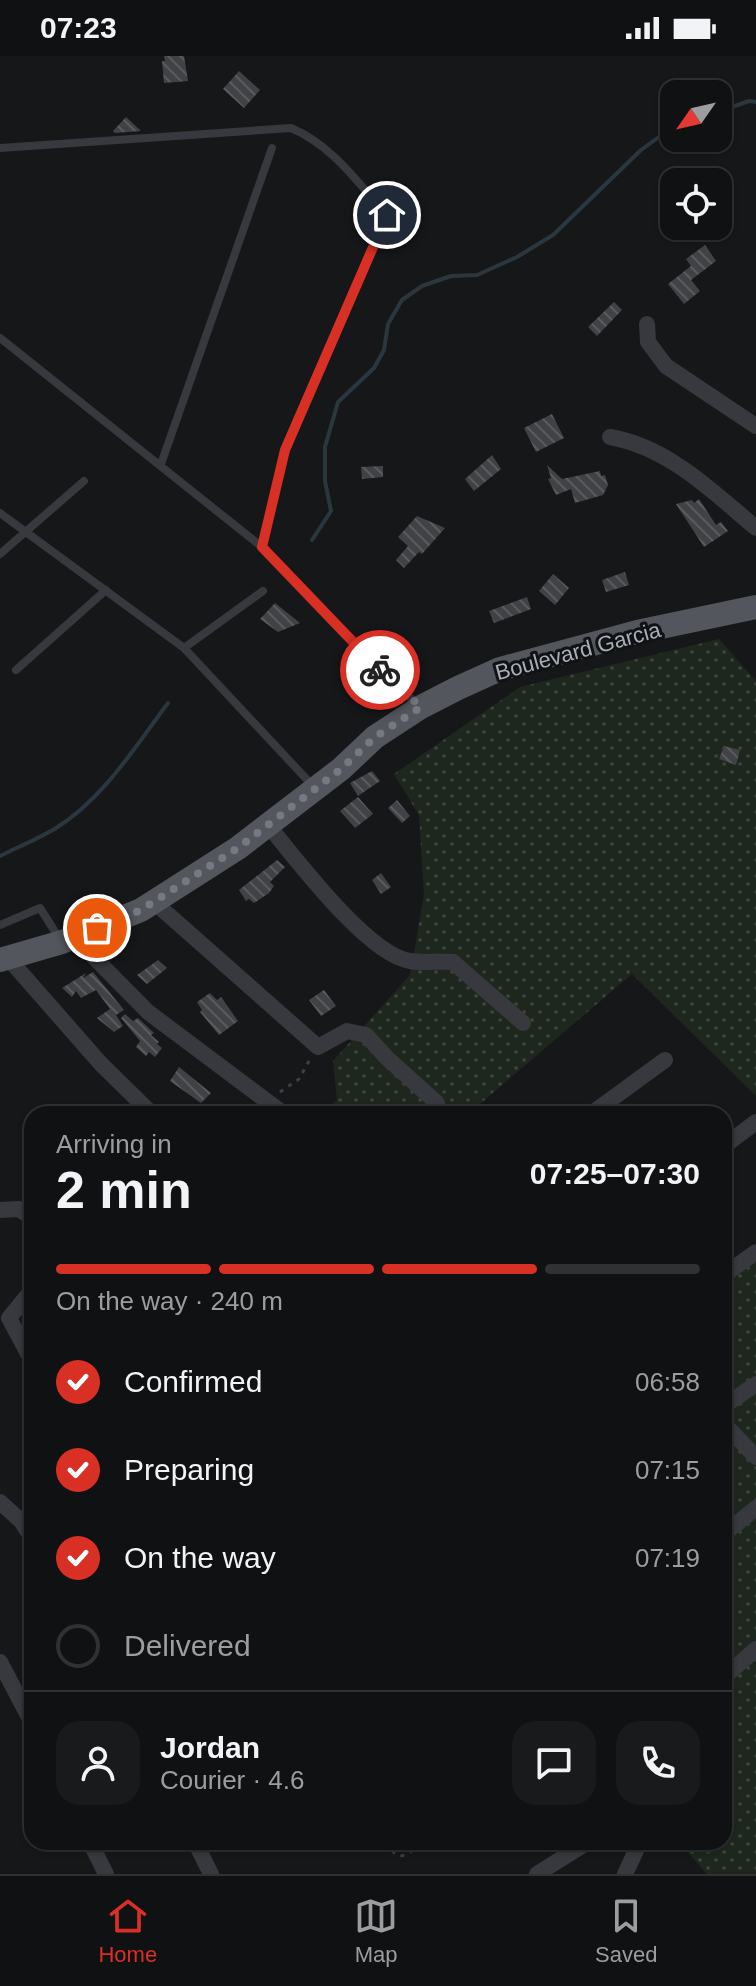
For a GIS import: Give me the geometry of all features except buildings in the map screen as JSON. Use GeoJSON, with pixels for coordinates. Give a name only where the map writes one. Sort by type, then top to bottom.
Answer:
{"type":"FeatureCollection","features":[{"type":"Feature","properties":{"kind":"main road","name":"Boulevard Garcia"},"geometry":{"type":"LineString","coordinates":[[4,956],[68,940],[141,910],[238,848],[341,769],[375,737],[421,707],[500,669],[637,632],[756,607]]}},
{"type":"Feature","properties":{"kind":"street"},"geometry":{"type":"LineString","coordinates":[[647,324],[648,342],[666,366],[756,426]]}},
{"type":"Feature","properties":{"kind":"street"},"geometry":{"type":"LineString","coordinates":[[610,437],[629,440],[653,450],[702,483],[756,528]]}},
{"type":"Feature","properties":{"kind":"street"},"geometry":{"type":"LineString","coordinates":[[268,825],[334,903],[380,948],[408,961],[453,962],[523,1023]]}},
{"type":"Feature","properties":{"kind":"street"},"geometry":{"type":"LineString","coordinates":[[154,902],[318,1047],[347,1031],[366,1035],[437,1103]]}},
{"type":"Feature","properties":{"kind":"street"},"geometry":{"type":"LineString","coordinates":[[68,940],[148,1012],[273,1106]]}},
{"type":"Feature","properties":{"kind":"street"},"geometry":{"type":"LineString","coordinates":[[4,956],[101,1064],[144,1106]]}},
{"type":"Feature","properties":{"kind":"street"},"geometry":{"type":"LineString","coordinates":[[602,1106],[665,1060]]}},
{"type":"Feature","properties":{"kind":"street"},"geometry":{"type":"LineString","coordinates":[[732,1140],[756,1122]]}},
{"type":"Feature","properties":{"kind":"street"},"geometry":{"type":"LineString","coordinates":[[0,1210],[19,1209],[24,1212]]}},
{"type":"Feature","properties":{"kind":"street"},"geometry":{"type":"LineString","coordinates":[[732,1269],[756,1252]]}},
{"type":"Feature","properties":{"kind":"street"},"geometry":{"type":"LineString","coordinates":[[24,1299],[5,1320],[24,1349]]}},
{"type":"Feature","properties":{"kind":"street"},"geometry":{"type":"LineString","coordinates":[[732,1400],[756,1384]]}},
{"type":"Feature","properties":{"kind":"street"},"geometry":{"type":"LineString","coordinates":[[732,1432],[756,1457]]}},
{"type":"Feature","properties":{"kind":"street"},"geometry":{"type":"LineString","coordinates":[[0,1502],[24,1526]]}},
{"type":"Feature","properties":{"kind":"street"},"geometry":{"type":"LineString","coordinates":[[732,1528],[756,1508]]}},
{"type":"Feature","properties":{"kind":"street"},"geometry":{"type":"LineString","coordinates":[[732,1670],[756,1649]]}},
{"type":"Feature","properties":{"kind":"street"},"geometry":{"type":"LineString","coordinates":[[0,1662],[24,1708]]}},
{"type":"Feature","properties":{"kind":"street"},"geometry":{"type":"LineString","coordinates":[[94,1850],[106,1874]]}},
{"type":"Feature","properties":{"kind":"street"},"geometry":{"type":"LineString","coordinates":[[199,1850],[211,1874]]}},
{"type":"Feature","properties":{"kind":"street"},"geometry":{"type":"LineString","coordinates":[[537,1874],[575,1850]]}},
{"type":"Feature","properties":{"kind":"street"},"geometry":{"type":"LineString","coordinates":[[625,1874],[636,1850]]}},
{"type":"Feature","properties":{"kind":"lane"},"geometry":{"type":"LineString","coordinates":[[0,148],[291,128],[312,136],[332,154],[387,215],[285,450],[262,547]]}},
{"type":"Feature","properties":{"kind":"lane"},"geometry":{"type":"LineString","coordinates":[[161,464],[272,148]]}},
{"type":"Feature","properties":{"kind":"lane"},"geometry":{"type":"LineString","coordinates":[[0,338],[262,547],[379,669],[421,707]]}},
{"type":"Feature","properties":{"kind":"lane"},"geometry":{"type":"LineString","coordinates":[[0,554],[84,481]]}},
{"type":"Feature","properties":{"kind":"lane"},"geometry":{"type":"LineString","coordinates":[[0,513],[184,648],[315,789]]}},
{"type":"Feature","properties":{"kind":"lane"},"geometry":{"type":"LineString","coordinates":[[16,670],[106,590]]}},
{"type":"Feature","properties":{"kind":"lane"},"geometry":{"type":"LineString","coordinates":[[184,648],[263,591]]}},
{"type":"Feature","properties":{"kind":"lane"},"geometry":{"type":"LineString","coordinates":[[0,925],[40,908],[68,940]]}},
{"type":"Feature","properties":{"kind":"path"},"geometry":{"type":"LineString","coordinates":[[262,1098],[291,1087],[318,1047]]}},
{"type":"Feature","properties":{"kind":"path"},"geometry":{"type":"LineString","coordinates":[[391,1850],[399,1856],[408,1855],[413,1850]]}},
{"type":"Feature","properties":{"kind":"shaded area"},"geometry":{"type":"Polygon","coordinates":[[[719,639],[756,681],[756,1096],[632,974],[477,1106],[331,1106],[337,1100],[333,1061],[410,975],[424,895],[419,815],[394,774],[520,687],[719,639]]]}},
{"type":"Feature","properties":{"kind":"shaded area"},"geometry":{"type":"Polygon","coordinates":[[[756,1244],[756,1874],[707,1874],[686,1850],[732,1850],[732,1263],[756,1244]]]}},
{"type":"Feature","properties":{"kind":"waterway"},"geometry":{"type":"LineString","coordinates":[[732,107],[749,101],[756,102]]}},
{"type":"Feature","properties":{"kind":"waterway"},"geometry":{"type":"LineString","coordinates":[[312,540],[331,511],[325,481],[325,447],[338,402],[374,368],[384,350],[388,324],[402,300],[422,286],[451,276],[477,275],[517,257],[553,235],[641,150],[660,136]]}},
{"type":"Feature","properties":{"kind":"waterway"},"geometry":{"type":"LineString","coordinates":[[0,856],[56,828],[89,802],[117,771],[168,703]]}},
{"type":"Feature","properties":{"kind":"way so far"},"geometry":{"type":"LineString","coordinates":[[97,928],[141,910],[238,848],[341,769],[375,737],[421,707],[380,670]]}},
{"type":"Feature","properties":{"kind":"route"},"geometry":{"type":"LineString","coordinates":[[380,670],[262,547],[285,450],[387,215]]}}]}
